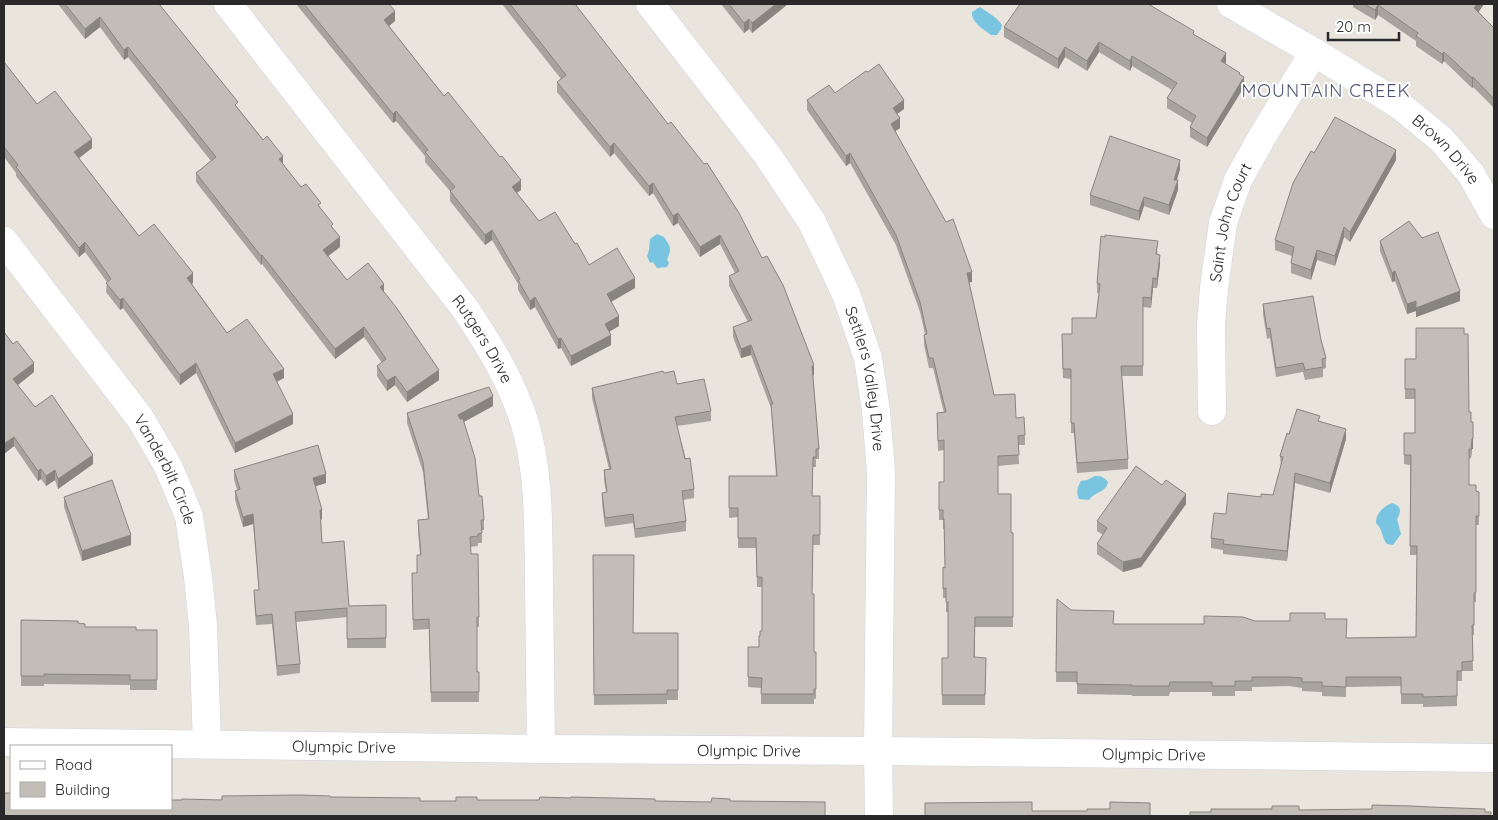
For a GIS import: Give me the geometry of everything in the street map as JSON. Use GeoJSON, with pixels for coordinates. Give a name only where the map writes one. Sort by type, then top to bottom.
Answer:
{"type":"FeatureCollection","features":[{"type":"Feature","properties":{"kind":"street","name":"Rutgers Drive"},"geometry":{"type":"LineString","coordinates":[[228,4],[466,310],[508,377],[525,424],[534,466],[538,520],[541,749]]}},
{"type":"Feature","properties":{"kind":"street","name":"Settlers Valley Drive"},"geometry":{"type":"LineString","coordinates":[[650,4],[768,156],[812,222],[846,294],[868,358],[876,410],[881,472],[879,816]]}},
{"type":"Feature","properties":{"kind":"street","name":"Brown Drive"},"geometry":{"type":"LineString","coordinates":[[1231,4],[1398,104],[1441,140],[1471,174],[1494,215]]}},
{"type":"Feature","properties":{"kind":"street","name":"Saint John Court"},"geometry":{"type":"LineString","coordinates":[[1212,411],[1211,325],[1223,223],[1238,180],[1314,52]]}},
{"type":"Feature","properties":{"kind":"street","name":"Vanderbilt Circle"},"geometry":{"type":"LineString","coordinates":[[4,241],[140,418],[168,466],[189,516],[198,577],[202,625],[206,744]]}},
{"type":"Feature","properties":{"kind":"street","name":"Olympic Drive"},"geometry":{"type":"LineString","coordinates":[[4,742],[1494,758]]}},
{"type":"Feature","properties":{"kind":"water"},"geometry":{"type":"Polygon","coordinates":[[[980,7],[995,17],[1002,25],[997,35],[991,35],[973,19],[972,12],[980,7]]]}},
{"type":"Feature","properties":{"kind":"water"},"geometry":{"type":"Polygon","coordinates":[[[657,234],[664,237],[670,246],[667,267],[657,268],[653,262],[650,263],[647,256],[650,239],[657,234]]]}},
{"type":"Feature","properties":{"kind":"water"},"geometry":{"type":"Polygon","coordinates":[[[1095,476],[1105,479],[1108,482],[1107,486],[1089,500],[1079,499],[1077,490],[1081,481],[1095,476]]]}},
{"type":"Feature","properties":{"kind":"water"},"geometry":{"type":"Polygon","coordinates":[[[1392,503],[1400,509],[1397,519],[1401,534],[1393,545],[1387,544],[1376,523],[1377,516],[1381,511],[1392,503]]]}},
{"type":"Feature","properties":{"kind":"building"},"geometry":{"type":"Polygon","coordinates":[[[65,4],[159,4],[238,102],[235,105],[263,140],[267,136],[283,156],[279,159],[301,187],[306,184],[321,203],[318,205],[333,224],[331,226],[340,237],[323,250],[347,280],[368,263],[384,284],[380,287],[439,370],[407,392],[395,376],[387,381],[377,366],[386,359],[364,327],[335,349],[196,173],[216,157],[128,47],[124,50],[100,17],[85,29],[65,4]]]}},
{"type":"Feature","properties":{"kind":"building"},"geometry":{"type":"Polygon","coordinates":[[[304,4],[389,4],[395,11],[384,20],[444,96],[448,92],[521,180],[512,187],[539,221],[555,212],[575,244],[577,243],[589,265],[617,248],[635,278],[607,294],[619,316],[605,324],[611,335],[571,356],[561,338],[558,339],[535,297],[530,301],[518,280],[520,279],[492,230],[485,235],[450,191],[455,187],[425,152],[428,150],[396,111],[393,114],[304,4]]]}},
{"type":"Feature","properties":{"kind":"building"},"geometry":{"type":"Polygon","coordinates":[[[510,4],[575,4],[668,124],[671,122],[704,164],[707,163],[739,213],[762,258],[767,256],[783,285],[814,365],[812,366],[819,449],[816,449],[816,457],[813,457],[812,496],[820,496],[820,535],[813,535],[812,594],[814,594],[814,652],[816,652],[816,689],[814,689],[814,694],[761,694],[762,678],[748,677],[748,647],[759,647],[759,636],[760,631],[762,631],[762,577],[757,577],[756,538],[738,538],[738,508],[729,508],[729,476],[777,476],[771,404],[773,404],[751,345],[741,349],[733,327],[752,320],[729,276],[739,271],[720,235],[700,247],[678,213],[673,216],[653,183],[649,186],[614,143],[610,147],[557,82],[566,75],[510,4]]]}},
{"type":"Feature","properties":{"kind":"building"},"geometry":{"type":"Polygon","coordinates":[[[729,4],[776,4],[752,23],[749,19],[744,23],[729,4]]]}},
{"type":"Feature","properties":{"kind":"building"},"geometry":{"type":"Polygon","coordinates":[[[1020,4],[1148,4],[1194,31],[1193,34],[1226,53],[1221,61],[1244,77],[1207,138],[1190,127],[1196,116],[1167,98],[1177,83],[1132,56],[1130,61],[1099,42],[1087,61],[1065,47],[1058,59],[1004,27],[1020,4]]]}},
{"type":"Feature","properties":{"kind":"building"},"geometry":{"type":"Polygon","coordinates":[[[1364,4],[1477,4],[1474,8],[1494,28],[1494,99],[1473,77],[1444,52],[1442,54],[1416,36],[1418,33],[1378,5],[1375,10],[1364,4]]]}},
{"type":"Feature","properties":{"kind":"building"},"geometry":{"type":"Polygon","coordinates":[[[4,62],[37,104],[55,91],[92,139],[74,152],[139,236],[154,224],[193,273],[187,278],[227,333],[247,319],[284,369],[273,374],[293,414],[235,443],[196,363],[180,375],[123,298],[120,300],[106,283],[111,279],[85,242],[79,248],[16,167],[18,165],[4,147],[4,62]]]}},
{"type":"Feature","properties":{"kind":"building"},"geometry":{"type":"Polygon","coordinates":[[[879,64],[904,100],[893,108],[900,118],[891,124],[946,222],[953,219],[972,272],[967,273],[994,395],[1015,394],[1016,418],[1024,417],[1025,435],[1018,436],[1019,455],[998,456],[998,494],[1011,494],[1013,617],[975,617],[974,657],[986,658],[985,695],[942,695],[942,658],[948,658],[948,602],[946,602],[946,588],[943,589],[943,567],[945,568],[944,519],[943,510],[939,510],[939,482],[944,482],[944,440],[938,441],[937,413],[946,412],[933,358],[929,358],[924,335],[927,334],[920,302],[896,235],[850,153],[846,156],[807,100],[829,85],[835,93],[879,64]]]}},
{"type":"Feature","properties":{"kind":"building"},"geometry":{"type":"Polygon","coordinates":[[[1335,117],[1396,150],[1350,232],[1344,227],[1335,256],[1317,250],[1311,270],[1291,263],[1294,247],[1275,240],[1293,183],[1311,151],[1314,153],[1335,117]]]}},
{"type":"Feature","properties":{"kind":"building"},"geometry":{"type":"Polygon","coordinates":[[[1110,136],[1180,160],[1174,180],[1178,180],[1169,205],[1144,197],[1139,211],[1090,195],[1110,136]]]}},
{"type":"Feature","properties":{"kind":"building"},"geometry":{"type":"Polygon","coordinates":[[[1409,221],[1422,238],[1438,232],[1460,291],[1416,308],[1416,301],[1407,304],[1395,271],[1392,273],[1380,241],[1409,221]]]}},
{"type":"Feature","properties":{"kind":"building"},"geometry":{"type":"Polygon","coordinates":[[[1105,235],[1158,241],[1156,254],[1160,255],[1157,279],[1153,278],[1151,298],[1143,297],[1143,366],[1121,366],[1128,459],[1077,463],[1074,423],[1071,423],[1071,369],[1063,369],[1062,334],[1072,334],[1072,318],[1096,318],[1100,284],[1097,283],[1101,236],[1105,237],[1105,235]]]}},
{"type":"Feature","properties":{"kind":"building"},"geometry":{"type":"Polygon","coordinates":[[[1313,296],[1326,358],[1322,359],[1323,367],[1305,370],[1303,363],[1276,368],[1270,328],[1267,329],[1263,304],[1313,296]]]}},
{"type":"Feature","properties":{"kind":"building"},"geometry":{"type":"Polygon","coordinates":[[[1416,328],[1464,328],[1464,334],[1468,334],[1469,412],[1471,412],[1471,422],[1473,422],[1473,439],[1471,449],[1469,449],[1469,485],[1476,485],[1476,491],[1479,492],[1479,516],[1476,516],[1476,592],[1474,593],[1474,625],[1472,625],[1473,661],[1462,662],[1462,671],[1457,671],[1457,696],[1423,697],[1423,694],[1401,694],[1401,677],[1346,677],[1346,687],[1322,686],[1322,682],[1302,682],[1302,678],[1289,677],[1252,677],[1252,681],[1235,681],[1235,686],[1212,686],[1212,682],[1170,682],[1169,686],[1132,686],[1077,684],[1077,672],[1056,672],[1057,599],[1071,610],[1114,611],[1113,624],[1204,624],[1204,616],[1243,617],[1255,621],[1290,621],[1290,613],[1325,613],[1325,619],[1347,619],[1346,638],[1416,637],[1417,546],[1410,546],[1411,455],[1404,455],[1404,433],[1415,433],[1415,389],[1405,389],[1405,359],[1416,359],[1416,328]]]}},
{"type":"Feature","properties":{"kind":"building"},"geometry":{"type":"Polygon","coordinates":[[[4,332],[13,344],[17,341],[34,363],[13,379],[35,407],[52,395],[93,455],[58,479],[55,470],[46,476],[41,469],[38,471],[14,437],[4,444],[4,332]]]}},
{"type":"Feature","properties":{"kind":"building"},"geometry":{"type":"Polygon","coordinates":[[[663,371],[664,373],[674,371],[677,384],[704,379],[711,411],[675,417],[685,459],[690,458],[694,489],[682,491],[686,521],[635,529],[633,514],[605,518],[602,493],[607,492],[604,470],[611,469],[592,388],[663,371]]]}},
{"type":"Feature","properties":{"kind":"building"},"geometry":{"type":"Polygon","coordinates":[[[489,387],[493,396],[458,415],[460,419],[463,419],[475,458],[479,496],[482,496],[484,520],[481,520],[482,533],[478,534],[478,536],[470,537],[471,554],[478,554],[479,617],[477,617],[477,672],[479,672],[479,692],[431,692],[429,619],[413,620],[412,573],[417,573],[417,555],[421,555],[418,520],[429,519],[423,462],[407,413],[489,387]]]}},
{"type":"Feature","properties":{"kind":"building"},"geometry":{"type":"Polygon","coordinates":[[[1297,409],[1320,416],[1318,421],[1346,429],[1330,483],[1295,473],[1287,551],[1223,544],[1224,540],[1211,538],[1214,513],[1226,514],[1228,493],[1261,497],[1261,494],[1273,495],[1283,457],[1280,456],[1297,409]]]}},
{"type":"Feature","properties":{"kind":"building"},"geometry":{"type":"Polygon","coordinates":[[[318,445],[326,474],[313,478],[322,510],[320,510],[322,543],[344,541],[349,606],[386,605],[386,638],[347,639],[347,608],[295,612],[300,664],[277,666],[272,614],[256,616],[254,590],[259,590],[253,514],[243,517],[235,491],[240,489],[234,470],[318,445]]]}},
{"type":"Feature","properties":{"kind":"building"},"geometry":{"type":"Polygon","coordinates":[[[1136,466],[1162,485],[1166,480],[1186,494],[1141,558],[1123,562],[1097,544],[1107,528],[1097,521],[1136,466]]]}},
{"type":"Feature","properties":{"kind":"building"},"geometry":{"type":"Polygon","coordinates":[[[112,480],[131,535],[82,551],[64,497],[112,480]]]}},
{"type":"Feature","properties":{"kind":"building"},"geometry":{"type":"Polygon","coordinates":[[[593,555],[634,555],[633,633],[678,633],[678,690],[667,690],[667,694],[594,695],[593,555]]]}},
{"type":"Feature","properties":{"kind":"building"},"geometry":{"type":"Polygon","coordinates":[[[21,620],[78,621],[78,623],[85,624],[85,627],[136,627],[136,630],[157,630],[157,680],[130,680],[130,675],[44,674],[44,676],[21,676],[21,620]]]}},
{"type":"Feature","properties":{"kind":"building"},"geometry":{"type":"Polygon","coordinates":[[[4,793],[10,793],[10,810],[172,810],[172,800],[222,800],[222,796],[300,795],[420,798],[420,801],[456,801],[456,797],[477,797],[477,800],[539,800],[540,797],[571,797],[655,799],[655,801],[711,802],[712,798],[730,799],[730,801],[825,802],[825,816],[4,816],[4,793]]]}},
{"type":"Feature","properties":{"kind":"building"},"geometry":{"type":"Polygon","coordinates":[[[1032,802],[1032,811],[1087,811],[1087,809],[1110,809],[1110,802],[1150,803],[1150,816],[925,816],[925,803],[1032,802]]]}},
{"type":"Feature","properties":{"kind":"building"},"geometry":{"type":"Polygon","coordinates":[[[1372,805],[1485,809],[1485,812],[1491,812],[1491,816],[1190,816],[1190,812],[1211,812],[1211,809],[1272,809],[1272,806],[1299,806],[1299,810],[1372,809],[1372,805]]]}},
{"type":"Feature","properties":{"kind":"district","name":"MOUNTAIN CREEK"},"geometry":{"type":"Point","coordinates":[1326,91]}}]}
